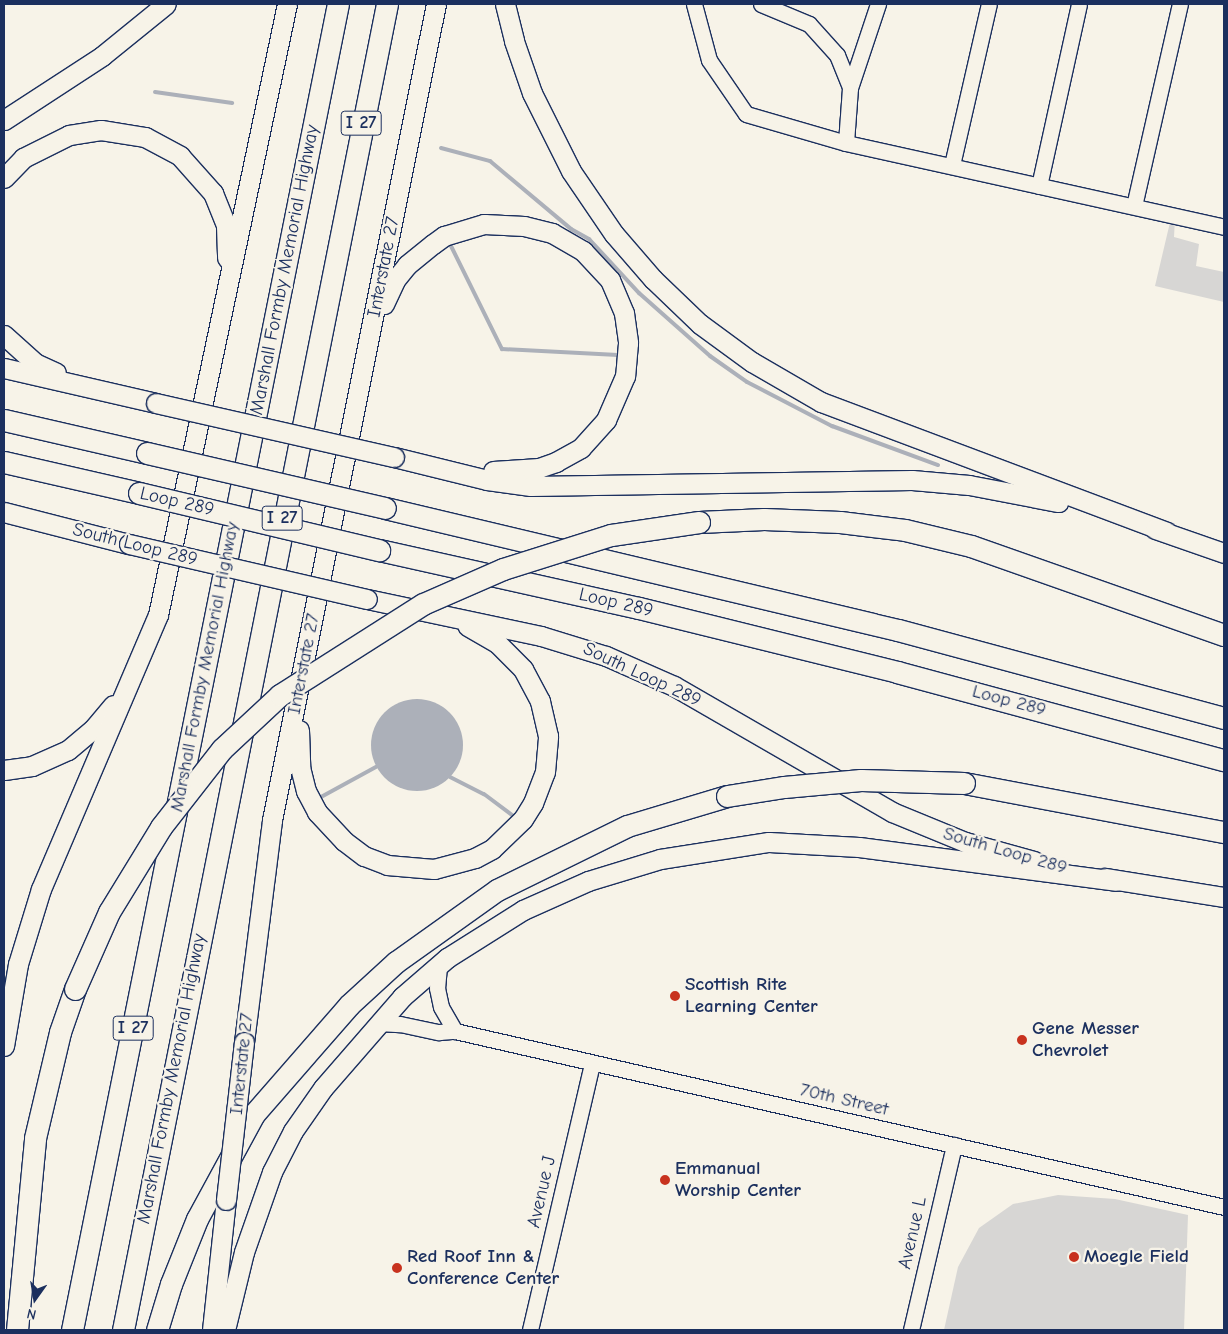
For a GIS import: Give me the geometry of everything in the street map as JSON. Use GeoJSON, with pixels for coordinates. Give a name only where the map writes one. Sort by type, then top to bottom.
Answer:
{"type":"FeatureCollection","features":[{"type":"Feature","properties":{"kind":"highway","name":"Marshall Formby Memorial Highway"},"geometry":{"type":"LineString","coordinates":[[72,1330],[338,4]]}},
{"type":"Feature","properties":{"kind":"highway","name":"Marshall Formby Memorial Highway"},"geometry":{"type":"LineString","coordinates":[[123,1330],[387,4]]}},
{"type":"Feature","properties":{"kind":"highway","name":"Loop 289"},"geometry":{"type":"LineString","coordinates":[[4,420],[385,508],[872,624],[1224,718]]}},
{"type":"Feature","properties":{"kind":"highway","name":"Loop 289"},"geometry":{"type":"LineString","coordinates":[[4,462],[378,550],[639,608],[906,674],[1224,760]]}},
{"type":"Feature","properties":{"kind":"highway"},"geometry":{"type":"LineString","coordinates":[[16,1330],[35,1138],[58,1040],[75,989],[109,912],[161,827],[222,749],[280,695],[423,604],[503,568],[611,536],[699,522],[783,520],[840,522],[904,530],[971,546],[1224,635]]}},
{"type":"Feature","properties":{"kind":"highway"},"geometry":{"type":"LineString","coordinates":[[158,1330],[171,1284],[197,1218],[254,1114],[349,1005],[396,962],[497,890],[627,826],[727,796],[784,787],[861,780],[964,783],[1224,832]]}},
{"type":"Feature","properties":{"kind":"main road"},"geometry":{"type":"LineString","coordinates":[[4,120],[102,56],[166,4]]}},
{"type":"Feature","properties":{"kind":"main road"},"geometry":{"type":"LineString","coordinates":[[4,1046],[18,964],[41,890],[158,615],[219,337],[287,4]]}},
{"type":"Feature","properties":{"kind":"main road","name":"Interstate 27"},"geometry":{"type":"LineString","coordinates":[[212,1330],[244,1042],[272,820],[436,4]]}},
{"type":"Feature","properties":{"kind":"main road"},"geometry":{"type":"LineString","coordinates":[[505,4],[514,41],[532,91],[571,171],[614,234],[653,279],[700,324],[752,362],[821,402],[1224,553]]}},
{"type":"Feature","properties":{"kind":"main road"},"geometry":{"type":"LineString","coordinates":[[4,178],[36,149],[55,140],[86,132],[133,133],[157,142],[180,156],[213,193],[226,226],[227,256],[219,337]]}},
{"type":"Feature","properties":{"kind":"main road"},"geometry":{"type":"LineString","coordinates":[[371,335],[395,280],[407,265],[444,236],[469,227],[504,224],[552,232],[583,251],[610,280],[624,313],[628,360],[613,408],[593,437],[567,456],[539,468],[513,472],[444,471]]}},
{"type":"Feature","properties":{"kind":"main road"},"geometry":{"type":"LineString","coordinates":[[4,335],[20,351],[47,370],[99,389]]}},
{"type":"Feature","properties":{"kind":"main road"},"geometry":{"type":"LineString","coordinates":[[4,368],[394,457],[444,471],[531,486],[717,481],[922,481],[969,485],[1035,497],[1097,511],[1166,532]]}},
{"type":"Feature","properties":{"kind":"main road","name":"South Loop 289"},"geometry":{"type":"LineString","coordinates":[[4,512],[129,544],[367,599],[540,636],[606,656],[674,686],[892,812],[965,842],[1116,881],[1224,897]]}},
{"type":"Feature","properties":{"kind":"main road"},"geometry":{"type":"LineString","coordinates":[[4,522],[49,524]]}},
{"type":"Feature","properties":{"kind":"main road"},"geometry":{"type":"LineString","coordinates":[[4,770],[51,760],[93,729],[118,695],[158,615]]}},
{"type":"Feature","properties":{"kind":"main road"},"geometry":{"type":"LineString","coordinates":[[306,658],[299,729],[300,767],[306,791],[317,812],[344,841],[364,856],[387,865],[434,869],[454,865],[492,848],[523,819],[543,779],[548,736],[540,701],[523,669],[497,643],[443,615]]}},
{"type":"Feature","properties":{"kind":"main road"},"geometry":{"type":"LineString","coordinates":[[225,1330],[244,1252],[272,1172],[293,1131],[324,1088],[402,997],[439,966],[500,923],[556,893],[651,861],[729,846],[805,842],[859,847],[1116,881]]}},
{"type":"Feature","properties":{"kind":"street"},"geometry":{"type":"LineString","coordinates":[[694,4],[709,60],[746,114],[846,143],[1224,226]]}},
{"type":"Feature","properties":{"kind":"street"},"geometry":{"type":"LineString","coordinates":[[762,4],[809,24],[837,54],[850,88]]}},
{"type":"Feature","properties":{"kind":"street"},"geometry":{"type":"LineString","coordinates":[[846,143],[850,88],[878,4]]}},
{"type":"Feature","properties":{"kind":"street"},"geometry":{"type":"LineString","coordinates":[[952,165],[989,4]]}},
{"type":"Feature","properties":{"kind":"street"},"geometry":{"type":"LineString","coordinates":[[1039,186],[1079,4]]}},
{"type":"Feature","properties":{"kind":"street"},"geometry":{"type":"LineString","coordinates":[[1134,206],[1180,4]]}},
{"type":"Feature","properties":{"kind":"street"},"geometry":{"type":"LineString","coordinates":[[439,966],[437,988],[441,1007],[455,1031]]}},
{"type":"Feature","properties":{"kind":"street","name":"70th Street"},"geometry":{"type":"LineString","coordinates":[[378,1023],[400,1024],[439,1032],[455,1031],[1224,1207]]}},
{"type":"Feature","properties":{"kind":"street","name":"Avenue J"},"geometry":{"type":"LineString","coordinates":[[530,1330],[592,1063]]}},
{"type":"Feature","properties":{"kind":"street","name":"Avenue L"},"geometry":{"type":"LineString","coordinates":[[911,1330],[954,1145]]}},
{"type":"Feature","properties":{"kind":"shaded area"},"geometry":{"type":"Polygon","coordinates":[[[1171,218],[1175,219],[1174,237],[1199,244],[1196,266],[1224,272],[1224,302],[1155,286],[1171,218]]]}},
{"type":"Feature","properties":{"kind":"shaded area"},"geometry":{"type":"Polygon","coordinates":[[[417,699],[435,702],[450,712],[460,727],[463,745],[460,763],[450,778],[435,788],[417,791],[399,788],[384,778],[374,763],[371,745],[374,727],[384,712],[399,702],[417,699]]]}},
{"type":"Feature","properties":{"kind":"shaded area","name":"Moegle Field"},"geometry":{"type":"Polygon","coordinates":[[[1058,1195],[1115,1199],[1188,1215],[1184,1330],[944,1330],[958,1267],[979,1228],[1013,1204],[1058,1195]]]}},
{"type":"Feature","properties":{"kind":"waterway"},"geometry":{"type":"LineString","coordinates":[[155,92],[232,103]]}},
{"type":"Feature","properties":{"kind":"waterway"},"geometry":{"type":"LineString","coordinates":[[441,148],[490,161],[571,229],[589,239],[639,293],[710,356],[747,382],[832,426],[938,465]]}},
{"type":"Feature","properties":{"kind":"waterway"},"geometry":{"type":"LineString","coordinates":[[451,246],[502,349],[618,355]]}},
{"type":"Feature","properties":{"kind":"waterway"},"geometry":{"type":"LineString","coordinates":[[321,797],[376,767]]}},
{"type":"Feature","properties":{"kind":"waterway"},"geometry":{"type":"LineString","coordinates":[[450,777],[484,794],[513,816]]}},
{"type":"Feature","properties":{"kind":"place","name":"Scottish Rite Learning Center"},"geometry":{"type":"Point","coordinates":[675,996]}},
{"type":"Feature","properties":{"kind":"place","name":"Gene Messer Chevrolet"},"geometry":{"type":"Point","coordinates":[1022,1040]}},
{"type":"Feature","properties":{"kind":"place","name":"Emmanual Worship Center"},"geometry":{"type":"Point","coordinates":[665,1180]}},
{"type":"Feature","properties":{"kind":"place","name":"Moegle Field"},"geometry":{"type":"Point","coordinates":[1074,1257]}},
{"type":"Feature","properties":{"kind":"place","name":"Red Roof Inn & Conference Center"},"geometry":{"type":"Point","coordinates":[397,1268]}}]}
